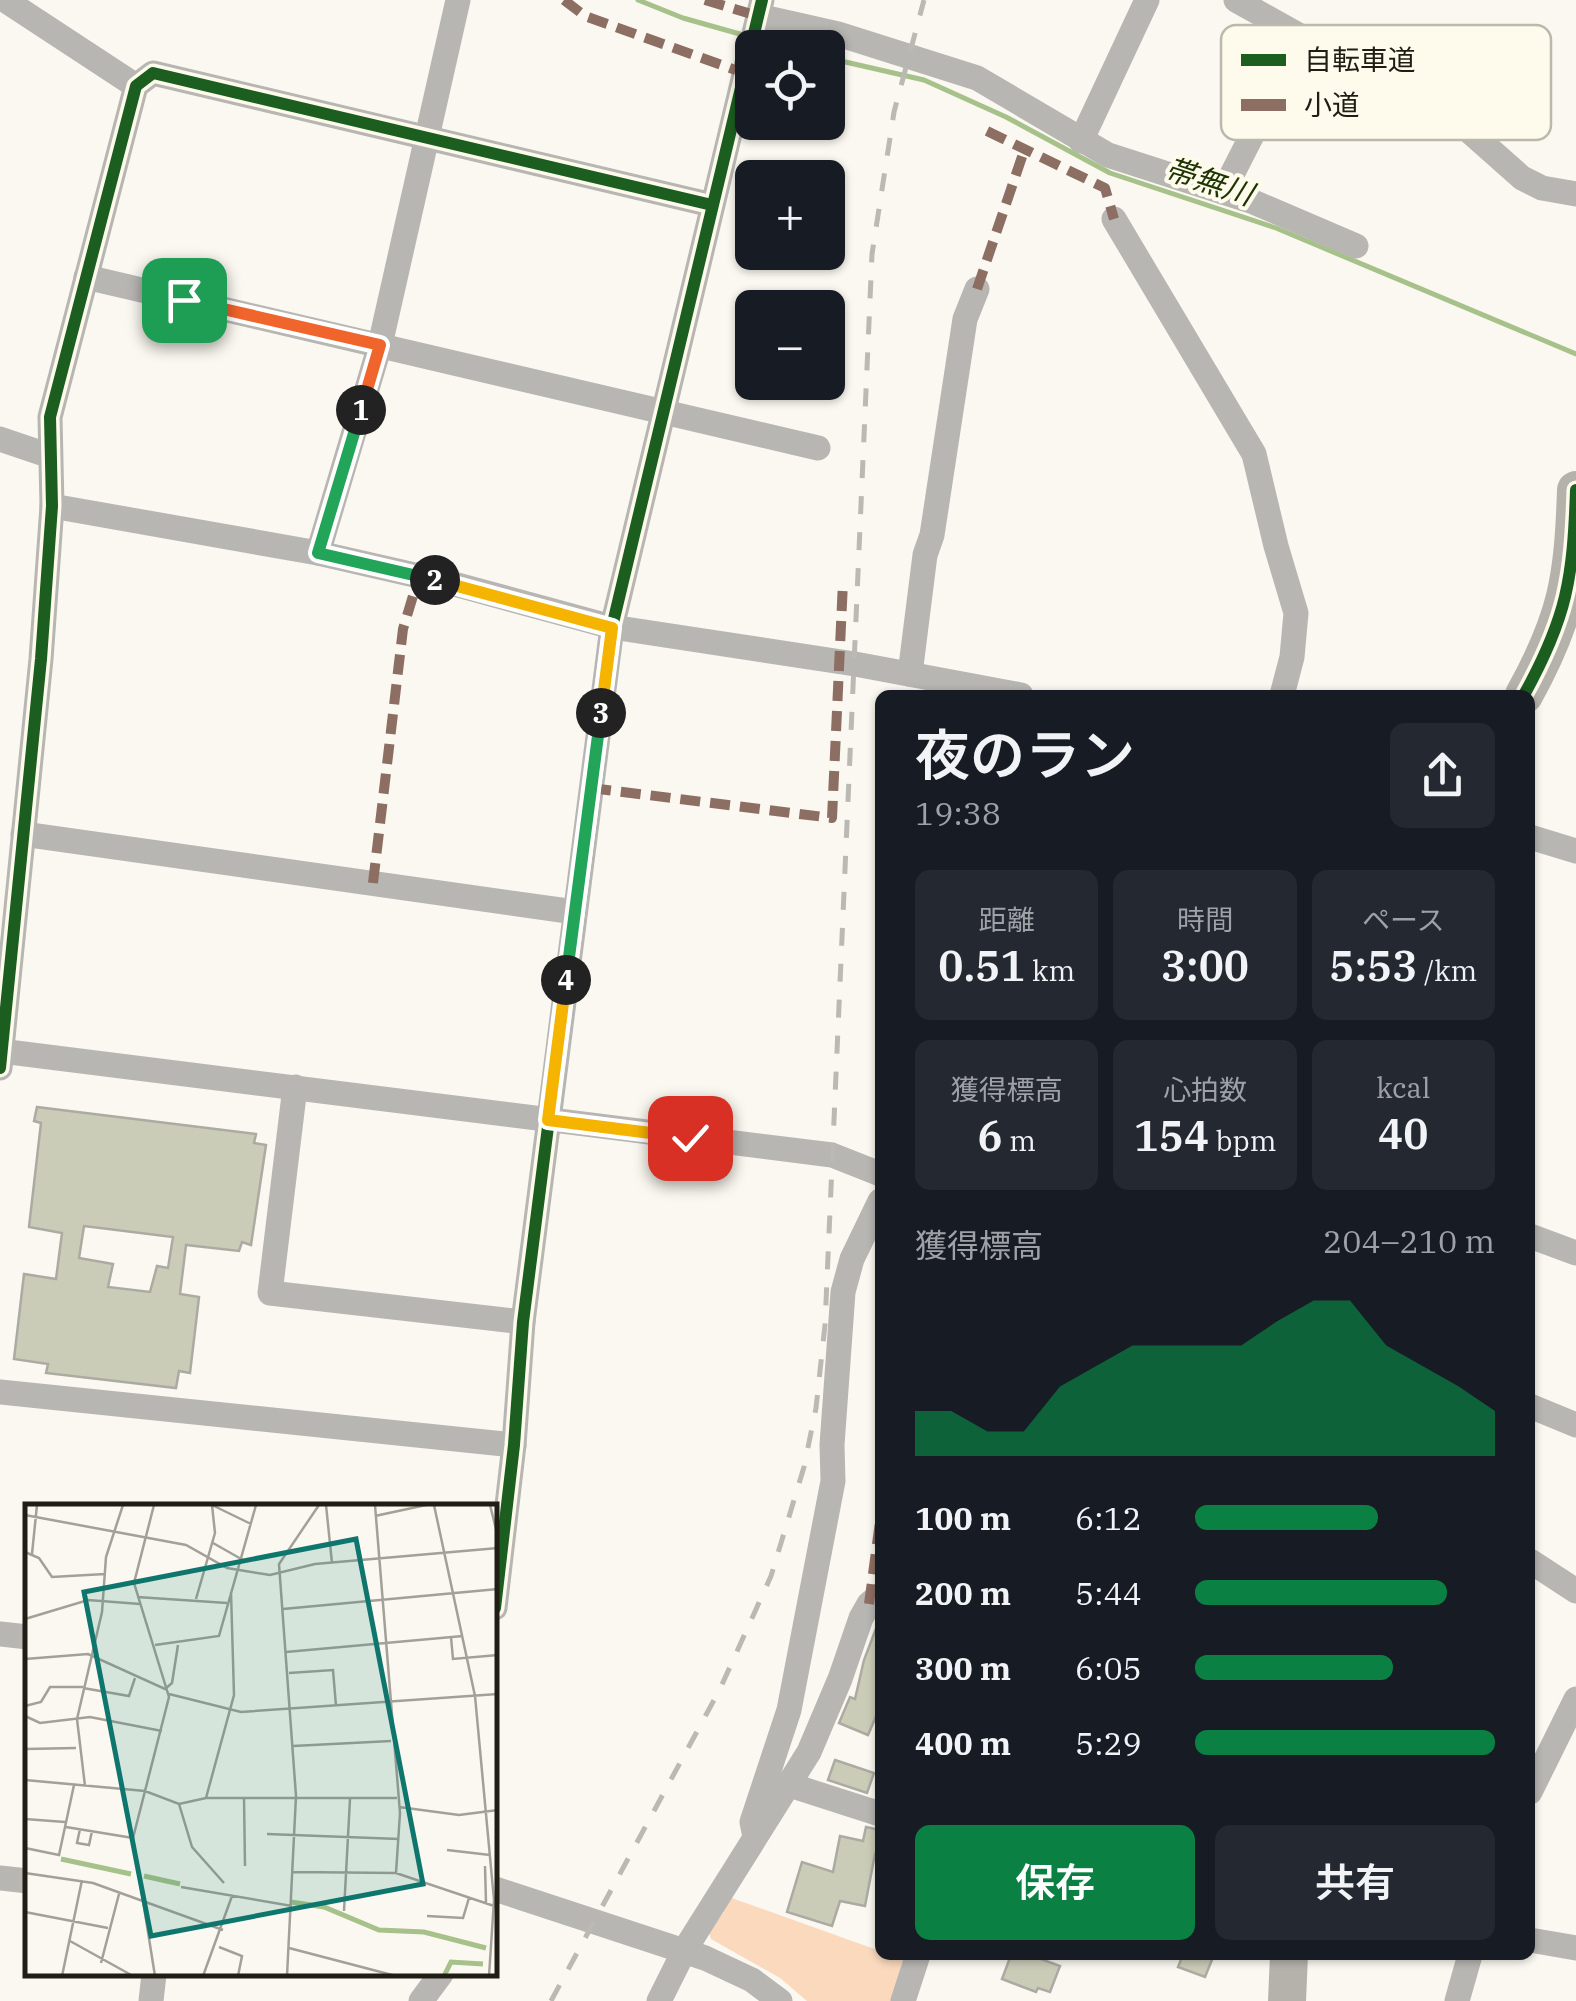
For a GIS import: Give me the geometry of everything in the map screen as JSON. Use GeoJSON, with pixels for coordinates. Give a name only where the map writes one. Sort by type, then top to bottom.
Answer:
{"type":"FeatureCollection","features":[{"type":"Feature","properties":{"kind":"highway"},"geometry":{"type":"LineString","coordinates":[[1527,690],[1556,634],[1574,568],[1576,490]]}},
{"type":"Feature","properties":{"kind":"highway"},"geometry":{"type":"LineString","coordinates":[[1287,2001],[1288,1960]]}},
{"type":"Feature","properties":{"kind":"street"},"geometry":{"type":"LineString","coordinates":[[5,0],[136,86]]}},
{"type":"Feature","properties":{"kind":"street"},"geometry":{"type":"LineString","coordinates":[[318,553],[380,345],[458,0]]}},
{"type":"Feature","properties":{"kind":"street"},"geometry":{"type":"LineString","coordinates":[[1082,141],[1147,0]]}},
{"type":"Feature","properties":{"kind":"street"},"geometry":{"type":"LineString","coordinates":[[1236,0],[1280,25]]}},
{"type":"Feature","properties":{"kind":"street"},"geometry":{"type":"LineString","coordinates":[[498,1582],[523,1322],[612,628],[756,23],[838,34],[977,78],[1108,155],[1222,192],[1356,246]]}},
{"type":"Feature","properties":{"kind":"street"},"geometry":{"type":"LineString","coordinates":[[712,205],[153,72],[136,86],[50,417],[52,506],[1,1057],[295,1087],[832,1156],[875,1172]]}},
{"type":"Feature","properties":{"kind":"street"},"geometry":{"type":"LineString","coordinates":[[1222,192],[1249,140]]}},
{"type":"Feature","properties":{"kind":"street"},"geometry":{"type":"LineString","coordinates":[[1478,140],[1522,178],[1542,188],[1576,194]]}},
{"type":"Feature","properties":{"kind":"street"},"geometry":{"type":"LineString","coordinates":[[1114,219],[1254,454],[1296,613],[1292,657],[1283,690]]}},
{"type":"Feature","properties":{"kind":"street"},"geometry":{"type":"LineString","coordinates":[[86,277],[818,448]]}},
{"type":"Feature","properties":{"kind":"street"},"geometry":{"type":"LineString","coordinates":[[910,674],[924,555],[932,535],[965,319],[977,289]]}},
{"type":"Feature","properties":{"kind":"street"},"geometry":{"type":"LineString","coordinates":[[0,439],[50,456]]}},
{"type":"Feature","properties":{"kind":"street"},"geometry":{"type":"LineString","coordinates":[[52,506],[318,553],[454,584],[612,628],[994,690]]}},
{"type":"Feature","properties":{"kind":"street"},"geometry":{"type":"LineString","coordinates":[[23,834],[575,912]]}},
{"type":"Feature","properties":{"kind":"street"},"geometry":{"type":"LineString","coordinates":[[1535,839],[1576,851]]}},
{"type":"Feature","properties":{"kind":"street"},"geometry":{"type":"LineString","coordinates":[[295,1087],[270,1293],[523,1322]]}},
{"type":"Feature","properties":{"kind":"street"},"geometry":{"type":"LineString","coordinates":[[756,1837],[752,1822],[789,1710],[833,1481],[843,1292],[852,1259],[875,1211]]}},
{"type":"Feature","properties":{"kind":"street"},"geometry":{"type":"LineString","coordinates":[[1535,1238],[1576,1253]]}},
{"type":"Feature","properties":{"kind":"street"},"geometry":{"type":"LineString","coordinates":[[0,1392],[514,1446]]}},
{"type":"Feature","properties":{"kind":"street"},"geometry":{"type":"LineString","coordinates":[[1535,1408],[1576,1425]]}},
{"type":"Feature","properties":{"kind":"street"},"geometry":{"type":"LineString","coordinates":[[1535,1564],[1576,1591]]}},
{"type":"Feature","properties":{"kind":"street"},"geometry":{"type":"LineString","coordinates":[[659,2001],[684,1950],[790,1785],[840,1679],[861,1618],[875,1599]]}},
{"type":"Feature","properties":{"kind":"street"},"geometry":{"type":"LineString","coordinates":[[0,1634],[25,1638]]}},
{"type":"Feature","properties":{"kind":"street"},"geometry":{"type":"LineString","coordinates":[[1535,1782],[1576,1699]]}},
{"type":"Feature","properties":{"kind":"street"},"geometry":{"type":"LineString","coordinates":[[790,1785],[875,1812]]}},
{"type":"Feature","properties":{"kind":"street"},"geometry":{"type":"LineString","coordinates":[[0,1878],[25,1880]]}},
{"type":"Feature","properties":{"kind":"street"},"geometry":{"type":"LineString","coordinates":[[498,1890],[684,1950],[731,1969],[780,2001]]}},
{"type":"Feature","properties":{"kind":"street"},"geometry":{"type":"LineString","coordinates":[[1535,1941],[1576,1948]]}},
{"type":"Feature","properties":{"kind":"street"},"geometry":{"type":"LineString","coordinates":[[903,2001],[916,1960]]}},
{"type":"Feature","properties":{"kind":"street"},"geometry":{"type":"LineString","coordinates":[[1456,2001],[1468,1960]]}},
{"type":"Feature","properties":{"kind":"street"},"geometry":{"type":"LineString","coordinates":[[151,2001],[154,1976]]}},
{"type":"Feature","properties":{"kind":"street"},"geometry":{"type":"LineString","coordinates":[[422,2001],[440,1976]]}},
{"type":"Feature","properties":{"kind":"shaded area"},"geometry":{"type":"Polygon","coordinates":[[[726,1896],[875,1949],[875,1960],[911,1962],[897,2001],[807,2001],[780,1978],[711,1939],[709,1932],[724,1912],[718,1908],[726,1896]]]}},
{"type":"Feature","properties":{"kind":"building"},"geometry":{"type":"Polygon","coordinates":[[[37,1107],[256,1134],[254,1143],[266,1145],[251,1245],[242,1242],[239,1251],[186,1245],[180,1294],[199,1297],[190,1373],[179,1371],[176,1388],[46,1373],[48,1364],[14,1359],[24,1274],[56,1279],[62,1233],[29,1227],[41,1123],[34,1121],[37,1107]],[[84,1226],[79,1258],[113,1264],[108,1287],[150,1292],[157,1266],[168,1268],[173,1237],[84,1226]]]}},
{"type":"Feature","properties":{"kind":"building"},"geometry":{"type":"Polygon","coordinates":[[[875,1631],[875,1719],[868,1735],[839,1723],[850,1697],[855,1699],[875,1631]]]}},
{"type":"Feature","properties":{"kind":"building"},"geometry":{"type":"Polygon","coordinates":[[[835,1760],[874,1773],[867,1793],[828,1780],[835,1760]]]}},
{"type":"Feature","properties":{"kind":"building"},"geometry":{"type":"Polygon","coordinates":[[[866,1827],[875,1829],[875,1854],[865,1906],[840,1901],[832,1926],[787,1912],[802,1862],[833,1872],[840,1836],[863,1841],[866,1827]]]}},
{"type":"Feature","properties":{"kind":"building"},"geometry":{"type":"Polygon","coordinates":[[[1009,1960],[1044,1960],[1060,1966],[1050,1992],[1038,1988],[1036,1992],[1002,1979],[1009,1960]]]}},
{"type":"Feature","properties":{"kind":"building"},"geometry":{"type":"Polygon","coordinates":[[[1181,1960],[1212,1960],[1205,1977],[1178,1967],[1181,1960]]]}},
{"type":"Feature","properties":{"kind":"waterway","name":"帯無川"},"geometry":{"type":"LineString","coordinates":[[638,0],[735,33]]}},
{"type":"Feature","properties":{"kind":"waterway","name":"帯無川"},"geometry":{"type":"LineString","coordinates":[[845,62],[924,80],[1006,117],[1110,173],[1276,228],[1576,354]]}},
{"type":"Feature","properties":{"kind":"railway"},"geometry":{"type":"LineString","coordinates":[[551,2001],[720,1689],[771,1576],[804,1467],[816,1408],[825,1325],[872,254],[894,112],[924,0]]}},
{"type":"Feature","properties":{"kind":"marked path"},"geometry":{"type":"LineString","coordinates":[[564,0],[585,16],[735,70]]}},
{"type":"Feature","properties":{"kind":"marked path"},"geometry":{"type":"LineString","coordinates":[[705,0],[758,16]]}},
{"type":"Feature","properties":{"kind":"marked path"},"geometry":{"type":"LineString","coordinates":[[987,131],[1105,188],[1114,219]]}},
{"type":"Feature","properties":{"kind":"marked path"},"geometry":{"type":"LineString","coordinates":[[977,289],[1024,151]]}},
{"type":"Feature","properties":{"kind":"marked path"},"geometry":{"type":"LineString","coordinates":[[373,883],[403,629],[419,576]]}},
{"type":"Feature","properties":{"kind":"marked path"},"geometry":{"type":"LineString","coordinates":[[591,788],[832,818],[843,582]]}},
{"type":"Feature","properties":{"kind":"marked path"},"geometry":{"type":"LineString","coordinates":[[869,1604],[875,1559]]}},
{"type":"Feature","properties":{"kind":"cycle path"},"geometry":{"type":"LineString","coordinates":[[498,1582],[523,1322],[612,627],[762,0]]}},
{"type":"Feature","properties":{"kind":"cycle path"},"geometry":{"type":"LineString","coordinates":[[0,1068],[41,659],[52,506],[50,417],[136,86],[153,73],[712,205]]}},
{"type":"Feature","properties":{"kind":"cycle path"},"geometry":{"type":"LineString","coordinates":[[1526,690],[1550,643],[1565,597],[1573,549],[1576,490]]}},
{"type":"Feature","properties":{"kind":"route"},"geometry":{"type":"LineString","coordinates":[[184,300],[380,345],[318,553],[454,584],[612,628],[548,1120],[690,1138]]}}]}
